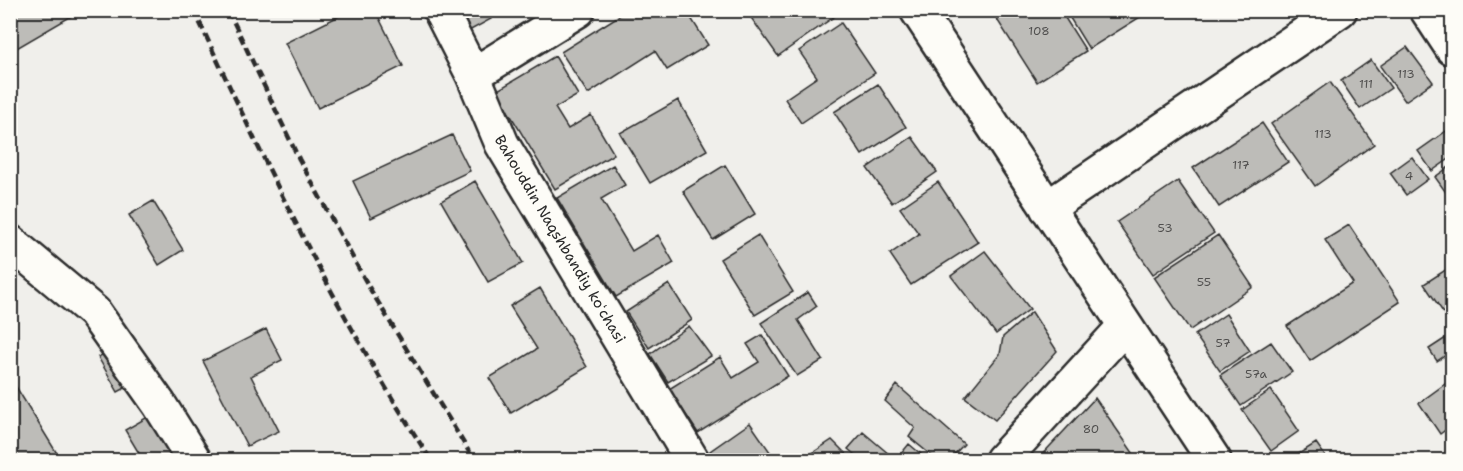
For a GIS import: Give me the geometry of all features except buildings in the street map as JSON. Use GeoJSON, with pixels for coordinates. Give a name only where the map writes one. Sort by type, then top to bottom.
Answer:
{"type":"FeatureCollection","features":[{"type":"Feature","properties":{"kind":"street","name":"Bahouddin Naqshbandiy koʻchasi"},"geometry":{"type":"LineString","coordinates":[[440,10],[473,75],[502,144],[692,460]]}},
{"type":"Feature","properties":{"kind":"street"},"geometry":{"type":"LineString","coordinates":[[473,75],[578,10]]}},
{"type":"Feature","properties":{"kind":"street"},"geometry":{"type":"LineString","coordinates":[[917,10],[1214,460]]}},
{"type":"Feature","properties":{"kind":"street"},"geometry":{"type":"LineString","coordinates":[[1047,208],[1340,10]]}},
{"type":"Feature","properties":{"kind":"street"},"geometry":{"type":"LineString","coordinates":[[1427,10],[1452,48]]}},
{"type":"Feature","properties":{"kind":"street"},"geometry":{"type":"LineString","coordinates":[[10,242],[94,312],[159,404],[194,460]]}},
{"type":"Feature","properties":{"kind":"street"},"geometry":{"type":"LineString","coordinates":[[1002,460],[1125,326]]}},
{"type":"Feature","properties":{"kind":"railway"},"geometry":{"type":"LineString","coordinates":[[194,10],[304,240],[365,351],[431,460]]}},
{"type":"Feature","properties":{"kind":"railway"},"geometry":{"type":"LineString","coordinates":[[228,10],[299,159],[370,289],[474,460]]}}]}
